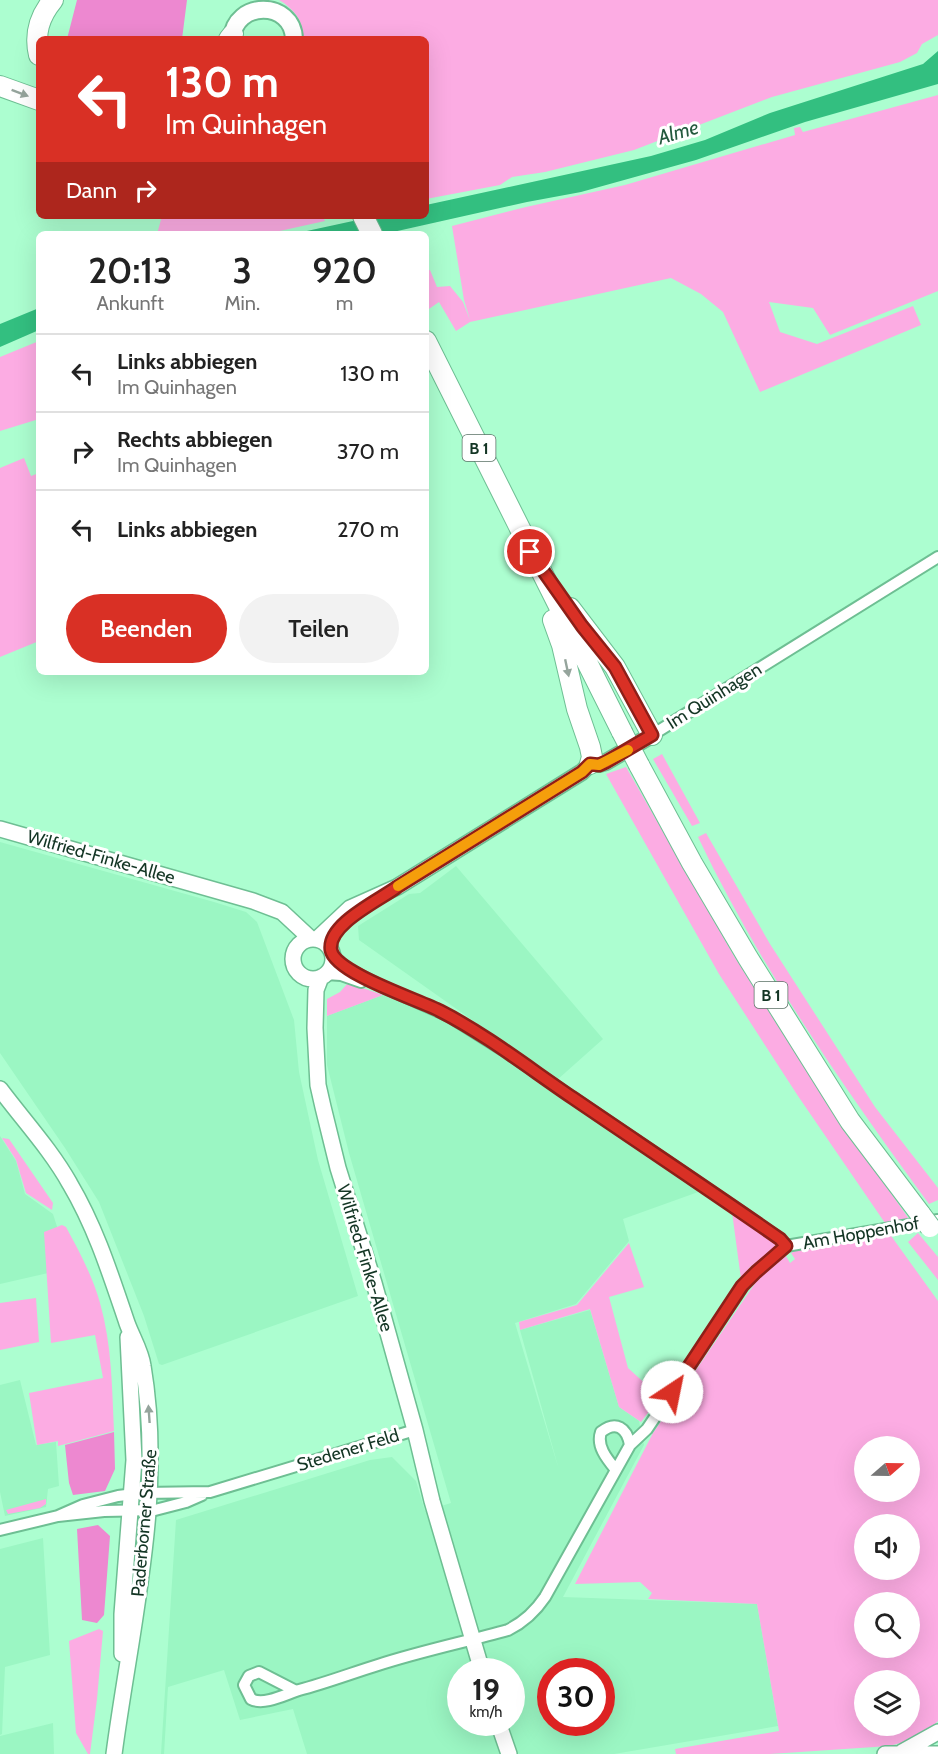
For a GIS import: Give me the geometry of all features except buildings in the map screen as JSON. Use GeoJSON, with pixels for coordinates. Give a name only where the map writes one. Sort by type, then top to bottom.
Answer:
{"type":"FeatureCollection","features":[{"type":"Feature","properties":{"kind":"highway"},"geometry":{"type":"LineString","coordinates":[[37,36],[38,25],[53,0]]}},
{"type":"Feature","properties":{"kind":"highway"},"geometry":{"type":"LineString","coordinates":[[0,86],[36,99]]}},
{"type":"Feature","properties":{"kind":"highway","name":"B 1"},"geometry":{"type":"LineString","coordinates":[[429,347],[621,732],[692,863],[850,1121],[932,1225]]}},
{"type":"Feature","properties":{"kind":"highway"},"geometry":{"type":"LineString","coordinates":[[530,552],[562,645],[577,709],[592,754],[590,764]]}},
{"type":"Feature","properties":{"kind":"highway","name":"B 1"},"geometry":{"type":"LineString","coordinates":[[530,552],[582,626],[615,667],[652,735]]}},
{"type":"Feature","properties":{"kind":"main road"},"geometry":{"type":"LineString","coordinates":[[232,34],[246,12],[258,3],[276,9],[286,16],[294,36]]}},
{"type":"Feature","properties":{"kind":"main road"},"geometry":{"type":"LineString","coordinates":[[232,34],[235,4]]}},
{"type":"Feature","properties":{"kind":"street","name":"Im Quinhagen"},"geometry":{"type":"LineString","coordinates":[[314,939],[350,908],[397,887],[582,772],[590,764],[599,765],[652,735],[938,557]]}},
{"type":"Feature","properties":{"kind":"street","name":"Wilfried-Finke-Allee"},"geometry":{"type":"LineString","coordinates":[[0,829],[253,901],[282,912],[314,939]]}},
{"type":"Feature","properties":{"kind":"street","name":"Im Quinhagen"},"geometry":{"type":"LineString","coordinates":[[332,953],[335,936],[349,918],[384,898],[397,887]]}},
{"type":"Feature","properties":{"kind":"street"},"geometry":{"type":"LineString","coordinates":[[270,908],[290,932],[297,947]]}},
{"type":"Feature","properties":{"kind":"street"},"geometry":{"type":"LineString","coordinates":[[379,985],[364,983],[338,974],[312,978],[303,975],[297,970],[294,954],[302,942],[314,939],[325,942],[332,953],[348,969],[440,1011],[502,1050],[743,1213],[780,1239],[786,1246]]}},
{"type":"Feature","properties":{"kind":"street"},"geometry":{"type":"LineString","coordinates":[[323,975],[332,966],[332,953]]}},
{"type":"Feature","properties":{"kind":"street","name":"Wilfried-Finke-Allee"},"geometry":{"type":"LineString","coordinates":[[303,975],[307,991],[306,1030],[310,1067],[318,1085],[338,1168],[374,1282],[415,1430]]}},
{"type":"Feature","properties":{"kind":"street","name":"Wilfried-Finke-Allee"},"geometry":{"type":"LineString","coordinates":[[318,1085],[316,994],[323,975]]}},
{"type":"Feature","properties":{"kind":"street","name":"Paderborner Straße"},"geometry":{"type":"LineString","coordinates":[[0,1089],[71,1185],[105,1259],[143,1362],[148,1398],[150,1493],[136,1617],[122,1690],[114,1754]]}},
{"type":"Feature","properties":{"kind":"street","name":"Am Hoppenhof"},"geometry":{"type":"LineString","coordinates":[[473,1639],[508,1629],[534,1612],[552,1586],[630,1445],[647,1429],[742,1286],[756,1272],[786,1246],[932,1225]]}},
{"type":"Feature","properties":{"kind":"street","name":"Paderborner Straße"},"geometry":{"type":"LineString","coordinates":[[122,1690],[122,1614],[132,1494],[133,1419],[127,1322]]}},
{"type":"Feature","properties":{"kind":"street"},"geometry":{"type":"LineString","coordinates":[[616,1470],[601,1447],[599,1439],[601,1432],[608,1427],[619,1426],[628,1436],[630,1445]]}},
{"type":"Feature","properties":{"kind":"street","name":"Stedener Feld"},"geometry":{"type":"LineString","coordinates":[[58,1516],[97,1511],[148,1511],[186,1502],[210,1492],[415,1430],[432,1501],[478,1658]]}},
{"type":"Feature","properties":{"kind":"street","name":"Stedener Feld"},"geometry":{"type":"LineString","coordinates":[[58,1516],[83,1505],[132,1494],[210,1492]]}},
{"type":"Feature","properties":{"kind":"street"},"geometry":{"type":"LineString","coordinates":[[1,1528],[58,1516]]}},
{"type":"Feature","properties":{"kind":"street"},"geometry":{"type":"LineString","coordinates":[[296,1691],[383,1663],[473,1639]]}},
{"type":"Feature","properties":{"kind":"street"},"geometry":{"type":"LineString","coordinates":[[899,1754],[938,1732]]}},
{"type":"Feature","properties":{"kind":"street"},"geometry":{"type":"LineString","coordinates":[[497,1736],[500,1754]]}},
{"type":"Feature","properties":{"kind":"street"},"geometry":{"type":"LineString","coordinates":[[501,1736],[509,1754]]}},
{"type":"Feature","properties":{"kind":"street"},"geometry":{"type":"LineString","coordinates":[[933,1754],[938,1746]]}},
{"type":"Feature","properties":{"kind":"street"},"geometry":{"type":"LineString","coordinates":[[885,1754],[938,1754]]}},
{"type":"Feature","properties":{"kind":"shaded area"},"geometry":{"type":"Polygon","coordinates":[[[77,0],[187,0],[182,36],[68,36],[77,0]]]}},
{"type":"Feature","properties":{"kind":"shaded area"},"geometry":{"type":"Polygon","coordinates":[[[279,0],[938,0],[938,35],[922,44],[917,53],[900,62],[772,97],[634,150],[545,172],[512,177],[500,185],[429,198],[429,36],[303,36],[300,21],[289,7],[279,0]]]}},
{"type":"Feature","properties":{"kind":"shaded area"},"geometry":{"type":"Polygon","coordinates":[[[938,51],[938,84],[805,122],[696,160],[581,192],[397,231],[307,231],[362,219],[429,219],[429,204],[651,156],[705,140],[770,113],[923,64],[938,51]]]}},
{"type":"Feature","properties":{"kind":"shaded area"},"geometry":{"type":"Polygon","coordinates":[[[938,95],[938,291],[830,335],[813,308],[769,302],[780,332],[817,344],[913,306],[921,325],[760,392],[723,312],[701,294],[671,278],[470,322],[456,331],[439,302],[429,309],[430,270],[437,287],[450,286],[463,302],[470,320],[464,300],[452,226],[625,185],[795,135],[794,128],[800,127],[803,132],[938,95]]]}},
{"type":"Feature","properties":{"kind":"shaded area"},"geometry":{"type":"Polygon","coordinates":[[[161,219],[324,219],[325,221],[280,231],[158,231],[161,219]]]}},
{"type":"Feature","properties":{"kind":"shaded area"},"geometry":{"type":"Polygon","coordinates":[[[36,309],[36,331],[0,347],[0,324],[36,309]]]}},
{"type":"Feature","properties":{"kind":"shaded area"},"geometry":{"type":"Polygon","coordinates":[[[36,342],[36,420],[0,431],[0,357],[36,342]]]}},
{"type":"Feature","properties":{"kind":"shaded area"},"geometry":{"type":"Polygon","coordinates":[[[24,458],[31,476],[36,474],[36,642],[0,657],[0,468],[24,458]]]}},
{"type":"Feature","properties":{"kind":"shaded area"},"geometry":{"type":"Polygon","coordinates":[[[662,754],[700,823],[692,826],[653,759],[662,754]]]}},
{"type":"Feature","properties":{"kind":"shaded area"},"geometry":{"type":"Polygon","coordinates":[[[626,767],[734,956],[838,1118],[909,1219],[885,1223],[798,1096],[719,974],[606,774],[626,767]]]}},
{"type":"Feature","properties":{"kind":"shaded area"},"geometry":{"type":"Polygon","coordinates":[[[706,833],[770,944],[875,1107],[938,1188],[938,1200],[929,1204],[804,1025],[722,885],[698,837],[706,833]]]}},
{"type":"Feature","properties":{"kind":"shaded area"},"geometry":{"type":"Polygon","coordinates":[[[0,842],[214,902],[246,912],[257,922],[294,1020],[299,1072],[318,1160],[358,1296],[162,1365],[159,1364],[144,1316],[99,1202],[0,1053],[0,842]]]}},
{"type":"Feature","properties":{"kind":"shaded area"},"geometry":{"type":"Polygon","coordinates":[[[456,866],[603,1039],[557,1080],[359,940],[358,926],[409,894],[420,893],[456,866]]]}},
{"type":"Feature","properties":{"kind":"shaded area"},"geometry":{"type":"Polygon","coordinates":[[[348,983],[383,995],[327,1016],[327,999],[340,992],[348,983]]]}},
{"type":"Feature","properties":{"kind":"shaded area"},"geometry":{"type":"Polygon","coordinates":[[[383,995],[418,1006],[444,1017],[490,1046],[701,1191],[623,1219],[629,1241],[576,1304],[515,1323],[559,1470],[520,1330],[590,1310],[619,1407],[639,1421],[644,1445],[563,1597],[757,1604],[778,1726],[614,1754],[307,1754],[293,1709],[240,1720],[224,1670],[168,1687],[164,1754],[161,1754],[176,1520],[370,1460],[392,1457],[416,1481],[425,1511],[451,1503],[349,1153],[327,1065],[327,1016],[383,995]]]}},
{"type":"Feature","properties":{"kind":"shaded area"},"geometry":{"type":"Polygon","coordinates":[[[0,1136],[16,1161],[25,1194],[53,1214],[70,1268],[0,1284],[0,1136]]]}},
{"type":"Feature","properties":{"kind":"shaded area"},"geometry":{"type":"Polygon","coordinates":[[[2,1138],[9,1139],[53,1203],[52,1210],[26,1193],[16,1160],[2,1138]]]}},
{"type":"Feature","properties":{"kind":"shaded area"},"geometry":{"type":"Polygon","coordinates":[[[732,1212],[765,1233],[775,1244],[774,1250],[750,1267],[741,1279],[732,1212]]]}},
{"type":"Feature","properties":{"kind":"shaded area"},"geometry":{"type":"Polygon","coordinates":[[[62,1225],[66,1227],[81,1255],[100,1303],[109,1351],[114,1431],[58,1446],[58,1441],[37,1445],[29,1393],[103,1378],[95,1335],[51,1343],[44,1232],[62,1225]]]}},
{"type":"Feature","properties":{"kind":"shaded area"},"geometry":{"type":"Polygon","coordinates":[[[889,1233],[938,1301],[938,1721],[920,1734],[920,1670],[854,1670],[854,1736],[917,1736],[889,1746],[770,1754],[676,1754],[675,1749],[779,1731],[757,1604],[648,1599],[652,1593],[640,1582],[575,1584],[653,1433],[758,1279],[786,1256],[790,1263],[795,1259],[791,1253],[803,1248],[889,1233]]]}},
{"type":"Feature","properties":{"kind":"shaded area"},"geometry":{"type":"Polygon","coordinates":[[[918,1233],[938,1257],[938,1280],[908,1242],[918,1233]]]}},
{"type":"Feature","properties":{"kind":"shaded area"},"geometry":{"type":"Polygon","coordinates":[[[629,1243],[644,1287],[609,1297],[628,1368],[660,1397],[641,1422],[619,1407],[590,1309],[520,1330],[519,1322],[577,1305],[629,1243]]]}},
{"type":"Feature","properties":{"kind":"shaded area"},"geometry":{"type":"Polygon","coordinates":[[[36,1298],[39,1342],[0,1350],[0,1303],[36,1298]]]}},
{"type":"Feature","properties":{"kind":"shaded area"},"geometry":{"type":"Polygon","coordinates":[[[20,1380],[36,1445],[56,1442],[59,1486],[48,1489],[46,1507],[5,1516],[0,1492],[0,1385],[20,1380]]]}},
{"type":"Feature","properties":{"kind":"shaded area"},"geometry":{"type":"Polygon","coordinates":[[[114,1432],[115,1469],[105,1491],[73,1495],[69,1483],[65,1445],[114,1432]]]}},
{"type":"Feature","properties":{"kind":"shaded area"},"geometry":{"type":"Polygon","coordinates":[[[46,1499],[46,1504],[40,1508],[8,1514],[6,1510],[46,1499]]]}},
{"type":"Feature","properties":{"kind":"shaded area"},"geometry":{"type":"Polygon","coordinates":[[[98,1525],[110,1536],[104,1615],[97,1623],[82,1620],[77,1529],[98,1525]]]}},
{"type":"Feature","properties":{"kind":"shaded area"},"geometry":{"type":"Polygon","coordinates":[[[43,1538],[50,1655],[5,1667],[2,1734],[0,1735],[0,1549],[43,1538]]]}},
{"type":"Feature","properties":{"kind":"shaded area"},"geometry":{"type":"Polygon","coordinates":[[[99,1629],[103,1631],[97,1699],[90,1754],[88,1754],[76,1733],[69,1641],[99,1629]]]}},
{"type":"Feature","properties":{"kind":"shaded area"},"geometry":{"type":"Polygon","coordinates":[[[53,1723],[54,1754],[0,1754],[0,1736],[53,1723]]]}},
{"type":"Feature","properties":{"kind":"slow traffic"},"geometry":{"type":"LineString","coordinates":[[398,886],[582,772],[590,764],[599,765],[628,750]]}},
{"type":"Feature","properties":{"kind":"route"},"geometry":{"type":"LineString","coordinates":[[530,552],[582,626],[615,667],[652,735],[606,762],[599,765],[590,764],[582,772],[397,887],[384,898],[361,909],[349,918],[338,932],[331,949],[333,956],[348,969],[440,1011],[502,1050],[717,1195],[780,1239],[786,1246],[742,1286],[672,1392]]}},
{"type":"Feature","properties":{"kind":"water label","name":"Alme"},"geometry":{"type":"Point","coordinates":[678,132]}}]}
